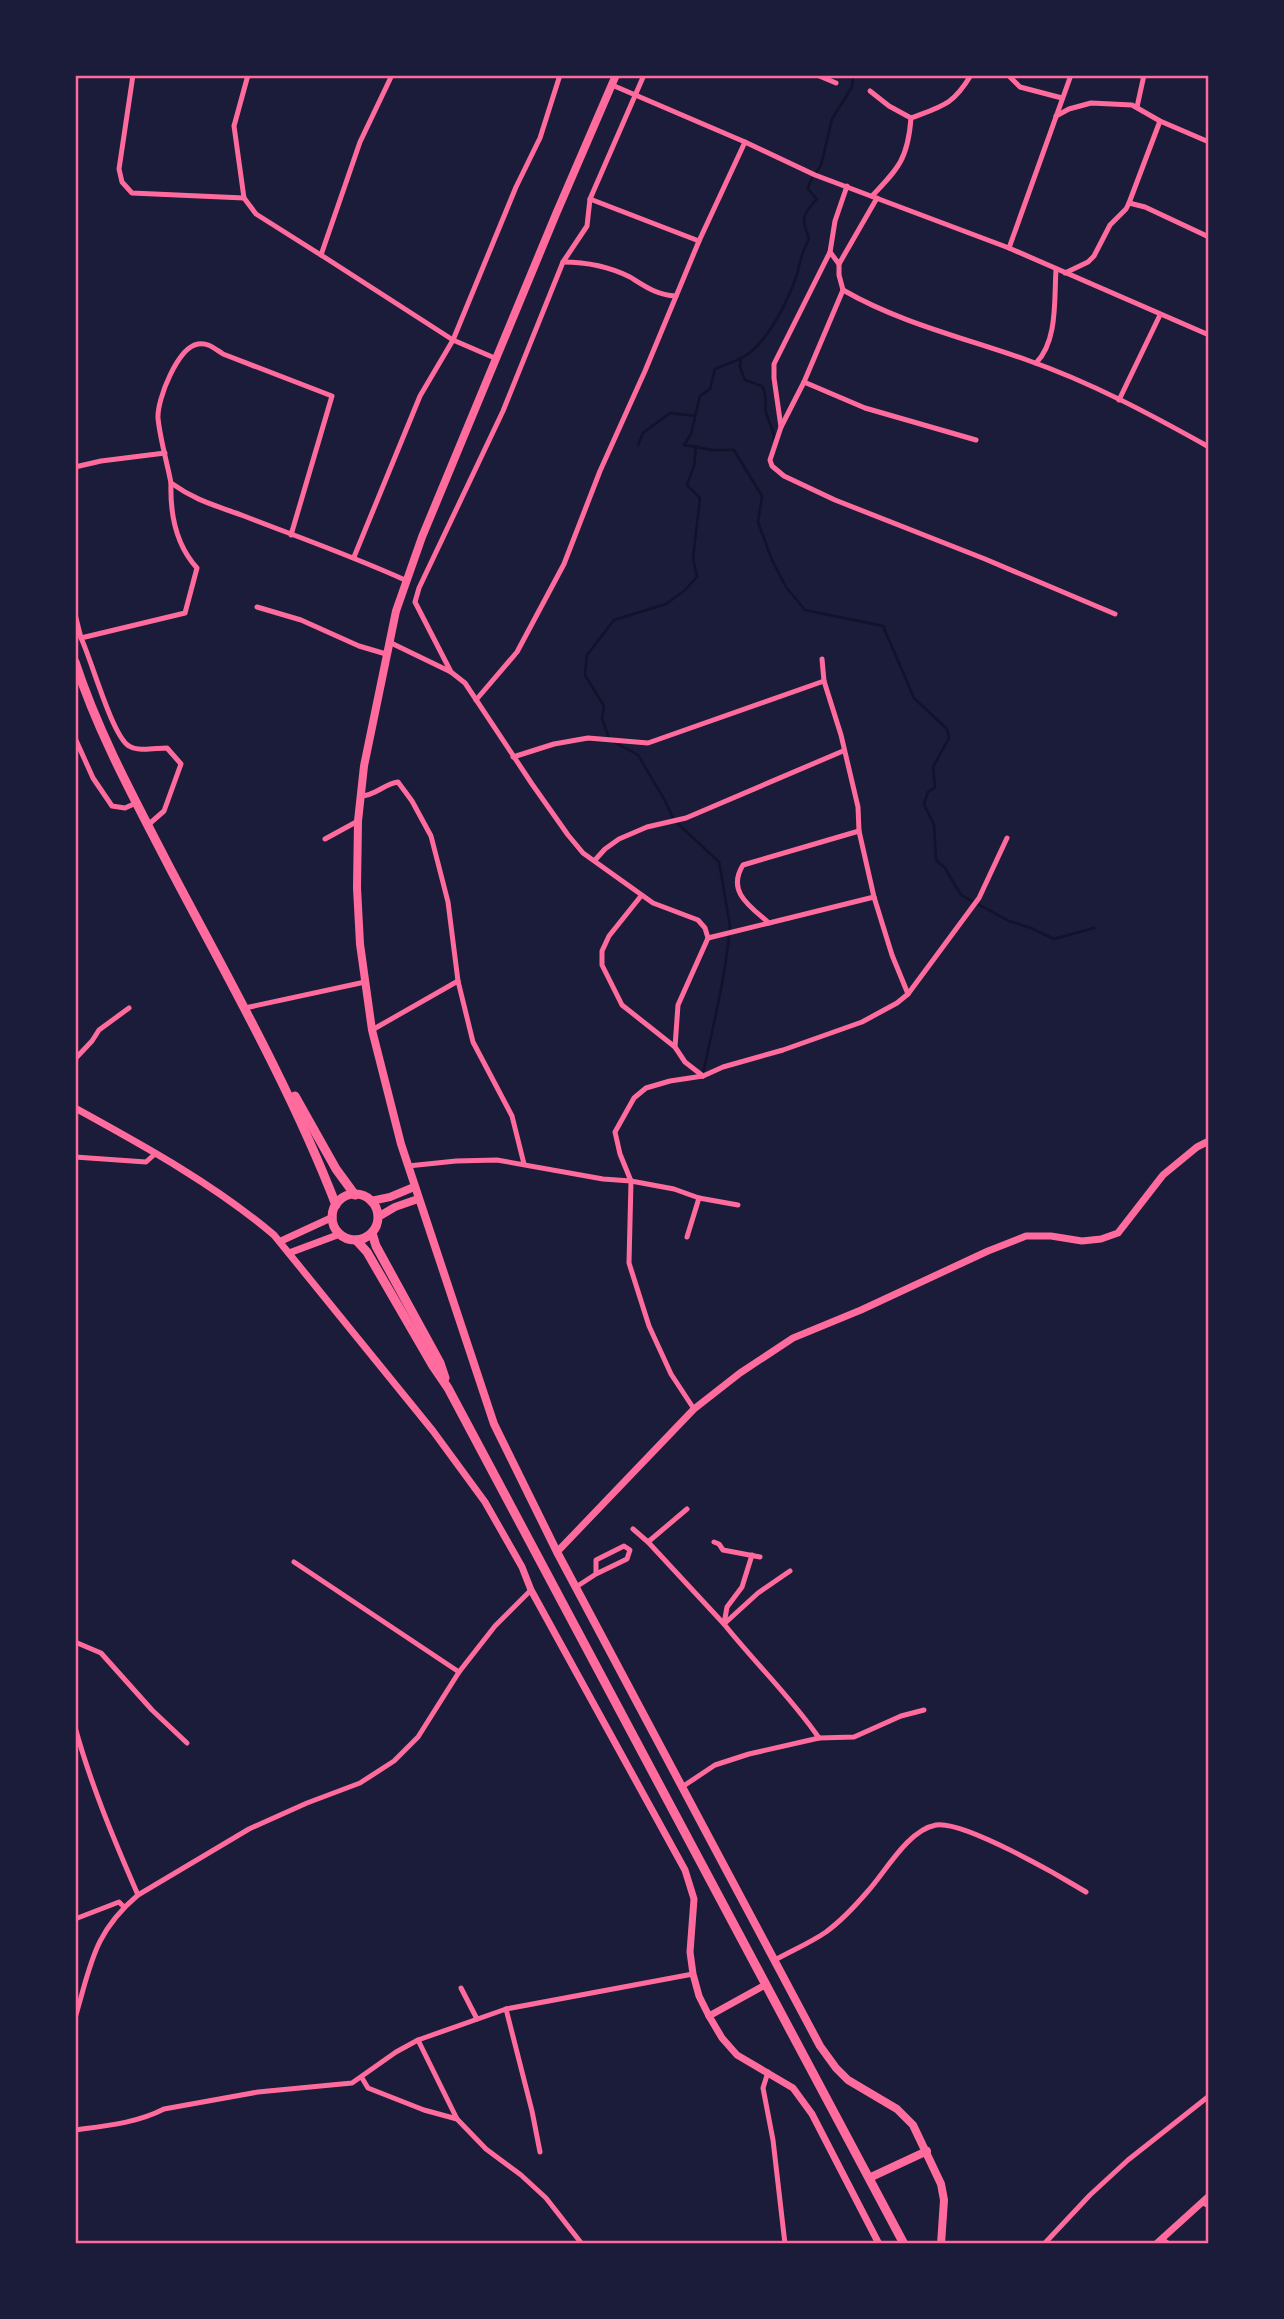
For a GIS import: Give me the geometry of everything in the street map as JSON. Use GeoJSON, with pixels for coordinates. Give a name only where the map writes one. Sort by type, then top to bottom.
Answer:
{"type":"FeatureCollection","features":[{"type":"Feature","properties":{"kind":"main road"},"geometry":{"type":"LineString","coordinates":[[617,75],[555,214],[405,580],[388,642],[364,766],[358,821],[360,944],[372,1030],[414,1187],[494,1424],[557,1552],[820,2046],[835,2068],[860,2088],[898,2109],[913,2124],[941,2184],[944,2200],[941,2244]]}},
{"type":"Feature","properties":{"kind":"main road"},"geometry":{"type":"LineString","coordinates":[[75,662],[88,700],[136,803],[275,1065],[313,1146],[336,1205]]}},
{"type":"Feature","properties":{"kind":"main road"},"geometry":{"type":"LineString","coordinates":[[275,1065],[308,1116],[336,1169],[355,1195]]}},
{"type":"Feature","properties":{"kind":"main road"},"geometry":{"type":"LineString","coordinates":[[371,1201],[414,1187]]}},
{"type":"Feature","properties":{"kind":"main road"},"geometry":{"type":"LineString","coordinates":[[355,1195],[364,1196],[371,1201],[378,1217],[372,1233],[356,1240],[347,1239],[340,1234],[332,1217],[341,1199],[355,1195]]}},
{"type":"Feature","properties":{"kind":"main road"},"geometry":{"type":"LineString","coordinates":[[378,1217],[395,1207],[418,1199]]}},
{"type":"Feature","properties":{"kind":"main road"},"geometry":{"type":"LineString","coordinates":[[372,1233],[376,1246],[440,1363],[448,1388]]}},
{"type":"Feature","properties":{"kind":"main road"},"geometry":{"type":"LineString","coordinates":[[356,1240],[367,1252],[448,1388],[904,2244]]}},
{"type":"Feature","properties":{"kind":"main road"},"geometry":{"type":"LineString","coordinates":[[869,2178],[927,2151]]}},
{"type":"Feature","properties":{"kind":"street"},"geometry":{"type":"LineString","coordinates":[[133,75],[119,169],[122,182],[132,193],[244,198]]}},
{"type":"Feature","properties":{"kind":"street"},"geometry":{"type":"LineString","coordinates":[[248,75],[234,126],[244,198],[256,214],[453,340],[496,359]]}},
{"type":"Feature","properties":{"kind":"street"},"geometry":{"type":"LineString","coordinates":[[321,255],[360,142],[391,75]]}},
{"type":"Feature","properties":{"kind":"street"},"geometry":{"type":"LineString","coordinates":[[354,557],[421,396],[453,340],[516,187],[540,138],[560,75]]}},
{"type":"Feature","properties":{"kind":"street"},"geometry":{"type":"LineString","coordinates":[[451,672],[415,602],[503,411],[563,262],[587,226],[590,200],[643,75]]}},
{"type":"Feature","properties":{"kind":"street"},"geometry":{"type":"LineString","coordinates":[[817,75],[836,83]]}},
{"type":"Feature","properties":{"kind":"street"},"geometry":{"type":"LineString","coordinates":[[870,91],[911,118],[941,107],[960,94],[971,75]]}},
{"type":"Feature","properties":{"kind":"street"},"geometry":{"type":"LineString","coordinates":[[1008,75],[1020,87],[1062,98]]}},
{"type":"Feature","properties":{"kind":"street"},"geometry":{"type":"LineString","coordinates":[[1009,248],[1071,75]]}},
{"type":"Feature","properties":{"kind":"street"},"geometry":{"type":"LineString","coordinates":[[1137,107],[1144,75]]}},
{"type":"Feature","properties":{"kind":"street"},"geometry":{"type":"LineString","coordinates":[[612,85],[815,175],[1009,248],[1160,316],[1209,335]]}},
{"type":"Feature","properties":{"kind":"street"},"geometry":{"type":"LineString","coordinates":[[1056,116],[1091,103],[1137,107],[1160,121],[1209,142]]}},
{"type":"Feature","properties":{"kind":"street"},"geometry":{"type":"LineString","coordinates":[[911,118],[910,138],[904,158],[875,197],[839,264],[843,290],[804,382],[780,427],[769,460],[772,467],[784,476],[835,500],[951,544],[1115,614]]}},
{"type":"Feature","properties":{"kind":"street"},"geometry":{"type":"LineString","coordinates":[[1065,273],[1088,262],[1094,256],[1110,225],[1126,209],[1160,121]]}},
{"type":"Feature","properties":{"kind":"street"},"geometry":{"type":"LineString","coordinates":[[476,700],[517,652],[564,564],[600,471],[745,142]]}},
{"type":"Feature","properties":{"kind":"street"},"geometry":{"type":"LineString","coordinates":[[780,427],[774,364],[830,252],[835,221],[847,186]]}},
{"type":"Feature","properties":{"kind":"street"},"geometry":{"type":"LineString","coordinates":[[590,200],[699,242]]}},
{"type":"Feature","properties":{"kind":"street"},"geometry":{"type":"LineString","coordinates":[[1129,203],[1144,207],[1209,237]]}},
{"type":"Feature","properties":{"kind":"street"},"geometry":{"type":"LineString","coordinates":[[830,252],[839,264]]}},
{"type":"Feature","properties":{"kind":"street"},"geometry":{"type":"LineString","coordinates":[[563,262],[592,265],[627,276],[662,296],[676,296]]}},
{"type":"Feature","properties":{"kind":"street"},"geometry":{"type":"LineString","coordinates":[[1036,363],[1044,355],[1049,340],[1056,270]]}},
{"type":"Feature","properties":{"kind":"street"},"geometry":{"type":"LineString","coordinates":[[843,290],[903,317],[1036,363],[1119,400],[1209,447]]}},
{"type":"Feature","properties":{"kind":"street"},"geometry":{"type":"LineString","coordinates":[[1119,400],[1160,316]]}},
{"type":"Feature","properties":{"kind":"street"},"geometry":{"type":"LineString","coordinates":[[81,638],[185,613],[197,568],[180,541],[170,504],[171,483],[158,415],[166,380],[187,348],[196,344],[207,344],[223,354],[332,396],[291,536]]}},
{"type":"Feature","properties":{"kind":"street"},"geometry":{"type":"LineString","coordinates":[[804,382],[865,408],[976,440]]}},
{"type":"Feature","properties":{"kind":"street"},"geometry":{"type":"LineString","coordinates":[[75,467],[165,453]]}},
{"type":"Feature","properties":{"kind":"street"},"geometry":{"type":"LineString","coordinates":[[171,483],[192,497],[291,536],[354,557],[405,580]]}},
{"type":"Feature","properties":{"kind":"street"},"geometry":{"type":"LineString","coordinates":[[257,607],[317,626],[359,646],[386,654]]}},
{"type":"Feature","properties":{"kind":"street"},"geometry":{"type":"LineString","coordinates":[[75,614],[92,671],[120,736],[129,746],[167,748],[181,764],[164,811],[148,825]]}},
{"type":"Feature","properties":{"kind":"street"},"geometry":{"type":"LineString","coordinates":[[388,642],[451,672],[465,683],[513,757],[583,853],[653,903],[698,920],[705,928],[708,938],[678,1005],[675,1047]]}},
{"type":"Feature","properties":{"kind":"street"},"geometry":{"type":"LineString","coordinates":[[822,659],[824,681],[858,807],[859,831],[874,897],[892,955],[908,993]]}},
{"type":"Feature","properties":{"kind":"street"},"geometry":{"type":"LineString","coordinates":[[513,757],[554,744],[588,738],[648,743],[824,681]]}},
{"type":"Feature","properties":{"kind":"street"},"geometry":{"type":"LineString","coordinates":[[75,738],[93,778],[112,806],[124,808],[136,803]]}},
{"type":"Feature","properties":{"kind":"street"},"geometry":{"type":"LineString","coordinates":[[595,860],[619,839],[647,827],[686,818],[844,751]]}},
{"type":"Feature","properties":{"kind":"street"},"geometry":{"type":"LineString","coordinates":[[361,796],[370,796],[389,783],[398,782],[431,836],[448,902],[458,981],[473,1042],[512,1116],[523,1164]]}},
{"type":"Feature","properties":{"kind":"street"},"geometry":{"type":"LineString","coordinates":[[325,839],[358,821]]}},
{"type":"Feature","properties":{"kind":"street"},"geometry":{"type":"LineString","coordinates":[[769,923],[742,901],[738,890],[738,877],[743,865],[859,831]]}},
{"type":"Feature","properties":{"kind":"street"},"geometry":{"type":"LineString","coordinates":[[694,1409],[671,1374],[649,1326],[629,1264],[631,1181],[615,1132],[635,1098],[646,1088],[670,1080],[703,1076],[723,1067],[783,1050],[862,1022],[897,1003],[908,993],[979,898],[1007,838]]}},
{"type":"Feature","properties":{"kind":"street"},"geometry":{"type":"LineString","coordinates":[[641,895],[609,936],[602,951],[602,965],[622,1005],[675,1047],[685,1062],[703,1076]]}},
{"type":"Feature","properties":{"kind":"street"},"geometry":{"type":"LineString","coordinates":[[708,938],[874,897]]}},
{"type":"Feature","properties":{"kind":"street"},"geometry":{"type":"LineString","coordinates":[[372,1030],[458,981]]}},
{"type":"Feature","properties":{"kind":"street"},"geometry":{"type":"LineString","coordinates":[[245,1008],[365,982]]}},
{"type":"Feature","properties":{"kind":"street"},"geometry":{"type":"LineString","coordinates":[[75,1059],[99,1030],[129,1008]]}},
{"type":"Feature","properties":{"kind":"street"},"geometry":{"type":"LineString","coordinates":[[75,1108],[156,1153],[243,1208],[281,1241],[433,1431],[485,1502],[685,1870],[694,1899],[690,1952],[693,1974],[699,1996],[709,2016],[722,2038],[737,2055],[793,2088],[812,2114],[879,2244]]}},
{"type":"Feature","properties":{"kind":"street"},"geometry":{"type":"LineString","coordinates":[[557,1552],[694,1409],[740,1373],[793,1338],[1026,1236],[1051,1236],[1082,1241],[1101,1239],[1118,1233],[1163,1175],[1209,1141]]}},
{"type":"Feature","properties":{"kind":"street"},"geometry":{"type":"LineString","coordinates":[[75,1157],[146,1162],[156,1153]]}},
{"type":"Feature","properties":{"kind":"street"},"geometry":{"type":"LineString","coordinates":[[408,1166],[497,1160],[674,1189],[699,1198],[738,1205]]}},
{"type":"Feature","properties":{"kind":"street"},"geometry":{"type":"LineString","coordinates":[[687,1237],[699,1198]]}},
{"type":"Feature","properties":{"kind":"street"},"geometry":{"type":"LineString","coordinates":[[281,1241],[332,1217]]}},
{"type":"Feature","properties":{"kind":"street"},"geometry":{"type":"LineString","coordinates":[[289,1253],[340,1234]]}},
{"type":"Feature","properties":{"kind":"street"},"geometry":{"type":"LineString","coordinates":[[648,1542],[687,1509]]}},
{"type":"Feature","properties":{"kind":"street"},"geometry":{"type":"LineString","coordinates":[[633,1529],[724,1624],[747,1653],[766,1670],[819,1738]]}},
{"type":"Feature","properties":{"kind":"street"},"geometry":{"type":"LineString","coordinates":[[714,1542],[723,1550],[760,1557]]}},
{"type":"Feature","properties":{"kind":"street"},"geometry":{"type":"LineString","coordinates":[[576,1587],[627,1559],[630,1550],[624,1546],[596,1560],[596,1574]]}},
{"type":"Feature","properties":{"kind":"street"},"geometry":{"type":"LineString","coordinates":[[724,1624],[727,1607],[742,1587],[752,1555]]}},
{"type":"Feature","properties":{"kind":"street"},"geometry":{"type":"LineString","coordinates":[[294,1562],[459,1672]]}},
{"type":"Feature","properties":{"kind":"street"},"geometry":{"type":"LineString","coordinates":[[724,1624],[758,1593],[789,1570]]}},
{"type":"Feature","properties":{"kind":"street"},"geometry":{"type":"LineString","coordinates":[[75,2018],[94,1952],[103,1932],[124,1907],[138,1895],[249,1829],[360,1783],[384,1769],[418,1737],[459,1672],[495,1626],[531,1590]]}},
{"type":"Feature","properties":{"kind":"street"},"geometry":{"type":"LineString","coordinates":[[75,1642],[101,1653],[152,1710],[187,1743]]}},
{"type":"Feature","properties":{"kind":"street"},"geometry":{"type":"LineString","coordinates":[[682,1787],[715,1765],[749,1754],[819,1738],[854,1737],[901,1716],[925,1710]]}},
{"type":"Feature","properties":{"kind":"street"},"geometry":{"type":"LineString","coordinates":[[75,1727],[107,1824],[138,1895]]}},
{"type":"Feature","properties":{"kind":"street"},"geometry":{"type":"LineString","coordinates":[[775,1961],[827,1931],[868,1892],[916,1835],[938,1824],[952,1826],[1008,1850],[1086,1892]]}},
{"type":"Feature","properties":{"kind":"street"},"geometry":{"type":"LineString","coordinates":[[75,1919],[120,1902],[124,1907]]}},
{"type":"Feature","properties":{"kind":"street"},"geometry":{"type":"LineString","coordinates":[[75,2130],[112,2125],[152,2115],[166,2108],[258,2092],[352,2083],[418,2040],[506,2009],[693,1974]]}},
{"type":"Feature","properties":{"kind":"street"},"geometry":{"type":"LineString","coordinates":[[709,2016],[765,1985]]}},
{"type":"Feature","properties":{"kind":"street"},"geometry":{"type":"LineString","coordinates":[[461,1988],[477,2019]]}},
{"type":"Feature","properties":{"kind":"street"},"geometry":{"type":"LineString","coordinates":[[506,2009],[540,2152]]}},
{"type":"Feature","properties":{"kind":"street"},"geometry":{"type":"LineString","coordinates":[[418,2040],[457,2119],[486,2149],[547,2198],[582,2244]]}},
{"type":"Feature","properties":{"kind":"street"},"geometry":{"type":"LineString","coordinates":[[768,2072],[763,2088],[773,2140],[785,2244]]}},
{"type":"Feature","properties":{"kind":"street"},"geometry":{"type":"LineString","coordinates":[[362,2078],[369,2088],[425,2110],[457,2119]]}},
{"type":"Feature","properties":{"kind":"street"},"geometry":{"type":"LineString","coordinates":[[1044,2244],[1090,2195],[1128,2160],[1209,2096]]}},
{"type":"Feature","properties":{"kind":"street"},"geometry":{"type":"LineString","coordinates":[[1163,2242],[1206,2204],[1209,2196]]}},
{"type":"Feature","properties":{"kind":"waterway"},"geometry":{"type":"LineString","coordinates":[[853,75],[852,87],[832,119],[821,165],[810,182],[808,189],[817,199],[804,217],[809,239],[789,295],[762,341],[742,358],[715,369],[710,389],[700,396],[691,434],[684,445],[712,450],[734,450],[762,496],[758,522],[772,560],[786,587],[805,610],[883,626],[914,698],[947,729],[949,738],[933,767],[935,787],[928,792],[924,804],[934,825],[936,860],[945,868],[961,895],[1009,921],[1054,939],[1094,928]]}},
{"type":"Feature","properties":{"kind":"waterway"},"geometry":{"type":"LineString","coordinates":[[741,358],[740,367],[745,380],[762,386],[764,390],[766,412],[774,439]]}},
{"type":"Feature","properties":{"kind":"waterway"},"geometry":{"type":"LineString","coordinates":[[638,445],[643,433],[670,413],[695,416]]}},
{"type":"Feature","properties":{"kind":"waterway"},"geometry":{"type":"LineString","coordinates":[[609,738],[602,719],[604,706],[585,675],[587,655],[614,620],[666,604],[697,577],[693,558],[700,498],[687,485],[694,466],[696,446]]}},
{"type":"Feature","properties":{"kind":"waterway"},"geometry":{"type":"LineString","coordinates":[[614,742],[638,755],[674,820],[719,862],[730,926],[722,982],[703,1074]]}}]}
